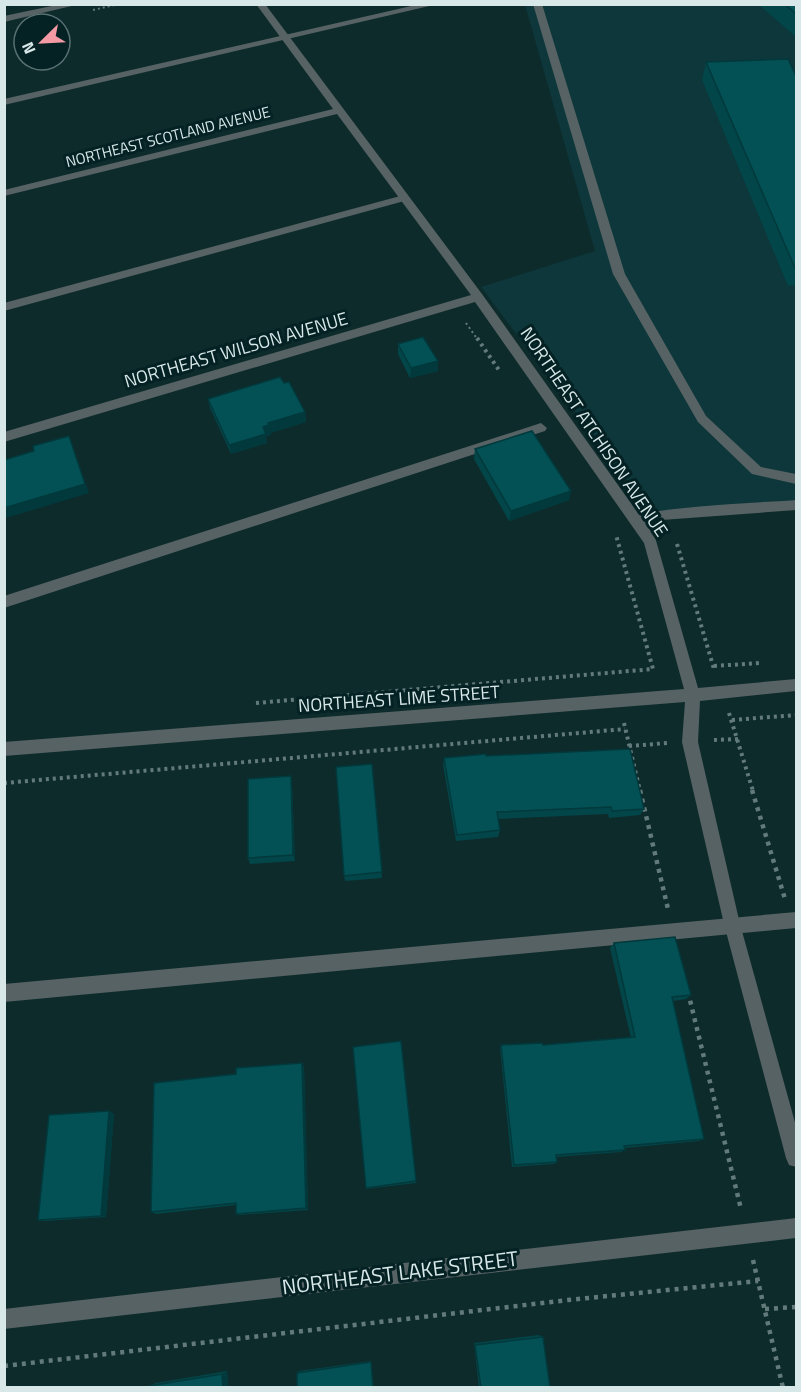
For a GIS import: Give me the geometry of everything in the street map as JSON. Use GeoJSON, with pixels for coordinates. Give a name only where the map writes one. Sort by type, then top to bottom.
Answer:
{"type":"FeatureCollection","features":[{"type":"Feature","properties":{"kind":"street"},"geometry":{"type":"LineString","coordinates":[[4,19],[76,4]]}},
{"type":"Feature","properties":{"kind":"street","name":"NORTHEAST ATCHISON AVENUE"},"geometry":{"type":"LineString","coordinates":[[260,4],[478,297],[650,541],[693,695],[690,742],[732,924],[796,1158]]}},
{"type":"Feature","properties":{"kind":"street"},"geometry":{"type":"LineString","coordinates":[[4,102],[434,4]]}},
{"type":"Feature","properties":{"kind":"street"},"geometry":{"type":"LineString","coordinates":[[537,4],[619,274],[702,419],[757,471],[796,479]]}},
{"type":"Feature","properties":{"kind":"street","name":"NORTHEAST SCOTLAND AVENUE"},"geometry":{"type":"LineString","coordinates":[[4,193],[339,111]]}},
{"type":"Feature","properties":{"kind":"street"},"geometry":{"type":"LineString","coordinates":[[4,307],[404,198]]}},
{"type":"Feature","properties":{"kind":"street","name":"NORTHEAST WILSON AVENUE"},"geometry":{"type":"LineString","coordinates":[[4,437],[478,297]]}},
{"type":"Feature","properties":{"kind":"street"},"geometry":{"type":"LineString","coordinates":[[4,602],[541,428]]}},
{"type":"Feature","properties":{"kind":"street"},"geometry":{"type":"LineString","coordinates":[[635,520],[662,515],[796,505]]}},
{"type":"Feature","properties":{"kind":"street","name":"NORTHEAST LIME STREET"},"geometry":{"type":"LineString","coordinates":[[4,749],[619,702],[796,685]]}},
{"type":"Feature","properties":{"kind":"street"},"geometry":{"type":"LineString","coordinates":[[4,993],[673,932],[732,924],[796,920]]}},
{"type":"Feature","properties":{"kind":"street","name":"NORTHEAST LAKE STREET"},"geometry":{"type":"LineString","coordinates":[[4,1319],[796,1228]]}},
{"type":"Feature","properties":{"kind":"path"},"geometry":{"type":"LineString","coordinates":[[491,316],[465,324],[500,371]]}},
{"type":"Feature","properties":{"kind":"path"},"geometry":{"type":"LineString","coordinates":[[253,703],[653,669],[614,528]]}},
{"type":"Feature","properties":{"kind":"path"},"geometry":{"type":"LineString","coordinates":[[713,666],[761,663]]}},
{"type":"Feature","properties":{"kind":"path"},"geometry":{"type":"LineString","coordinates":[[611,674],[673,932]]}},
{"type":"Feature","properties":{"kind":"path"},"geometry":{"type":"LineString","coordinates":[[732,720],[796,715]]}},
{"type":"Feature","properties":{"kind":"path"},"geometry":{"type":"LineString","coordinates":[[4,783],[625,729]]}},
{"type":"Feature","properties":{"kind":"path"},"geometry":{"type":"LineString","coordinates":[[687,990],[783,1388]]}},
{"type":"Feature","properties":{"kind":"path"},"geometry":{"type":"LineString","coordinates":[[4,1366],[568,1300],[758,1281]]}},
{"type":"Feature","properties":{"kind":"path"},"geometry":{"type":"LineString","coordinates":[[765,1309],[796,1306]]}},
{"type":"Feature","properties":{"kind":"shaded area"},"geometry":{"type":"Polygon","coordinates":[[[525,5],[796,5],[796,502],[667,512],[647,507],[481,287],[595,251],[525,5]]]}},
{"type":"Feature","properties":{"kind":"building"},"geometry":{"type":"Polygon","coordinates":[[[785,4],[796,4],[796,14],[785,4]]]}},
{"type":"Feature","properties":{"kind":"building"},"geometry":{"type":"Polygon","coordinates":[[[788,59],[796,76],[796,268],[706,62],[788,59]]]}},
{"type":"Feature","properties":{"kind":"building"},"geometry":{"type":"Polygon","coordinates":[[[423,337],[438,361],[411,368],[398,344],[423,337]]]}},
{"type":"Feature","properties":{"kind":"building"},"geometry":{"type":"Polygon","coordinates":[[[280,377],[284,383],[289,382],[305,412],[268,423],[269,425],[263,427],[266,434],[229,445],[208,399],[280,377]]]}},
{"type":"Feature","properties":{"kind":"building"},"geometry":{"type":"Polygon","coordinates":[[[532,431],[571,491],[511,511],[475,449],[532,431]]]}},
{"type":"Feature","properties":{"kind":"building"},"geometry":{"type":"Polygon","coordinates":[[[69,436],[85,484],[4,508],[4,460],[34,451],[33,446],[69,436]]]}},
{"type":"Feature","properties":{"kind":"building"},"geometry":{"type":"Polygon","coordinates":[[[630,749],[644,809],[612,811],[611,807],[497,812],[500,830],[457,835],[444,758],[486,754],[486,756],[630,749]]]}},
{"type":"Feature","properties":{"kind":"building"},"geometry":{"type":"Polygon","coordinates":[[[372,764],[382,872],[344,876],[336,767],[372,764]]]}},
{"type":"Feature","properties":{"kind":"building"},"geometry":{"type":"Polygon","coordinates":[[[291,776],[293,855],[248,858],[248,779],[291,776]]]}},
{"type":"Feature","properties":{"kind":"building"},"geometry":{"type":"Polygon","coordinates":[[[675,937],[691,995],[672,997],[704,1139],[624,1146],[625,1150],[556,1155],[557,1162],[514,1165],[501,1045],[542,1043],[543,1045],[635,1037],[614,943],[675,937]]]}},
{"type":"Feature","properties":{"kind":"building"},"geometry":{"type":"Polygon","coordinates":[[[401,1041],[416,1181],[366,1188],[353,1047],[401,1041]]]}},
{"type":"Feature","properties":{"kind":"building"},"geometry":{"type":"Polygon","coordinates":[[[302,1063],[306,1208],[236,1214],[236,1203],[151,1212],[154,1083],[236,1074],[236,1068],[302,1063]]]}},
{"type":"Feature","properties":{"kind":"building"},"geometry":{"type":"Polygon","coordinates":[[[109,1111],[101,1216],[38,1220],[49,1115],[109,1111]]]}},
{"type":"Feature","properties":{"kind":"building"},"geometry":{"type":"Polygon","coordinates":[[[543,1337],[550,1388],[481,1388],[475,1345],[543,1337]]]}},
{"type":"Feature","properties":{"kind":"building"},"geometry":{"type":"Polygon","coordinates":[[[371,1362],[373,1388],[297,1388],[297,1373],[371,1362]]]}},
{"type":"Feature","properties":{"kind":"building"},"geometry":{"type":"Polygon","coordinates":[[[222,1374],[223,1388],[149,1388],[149,1386],[222,1374]]]}}]}
